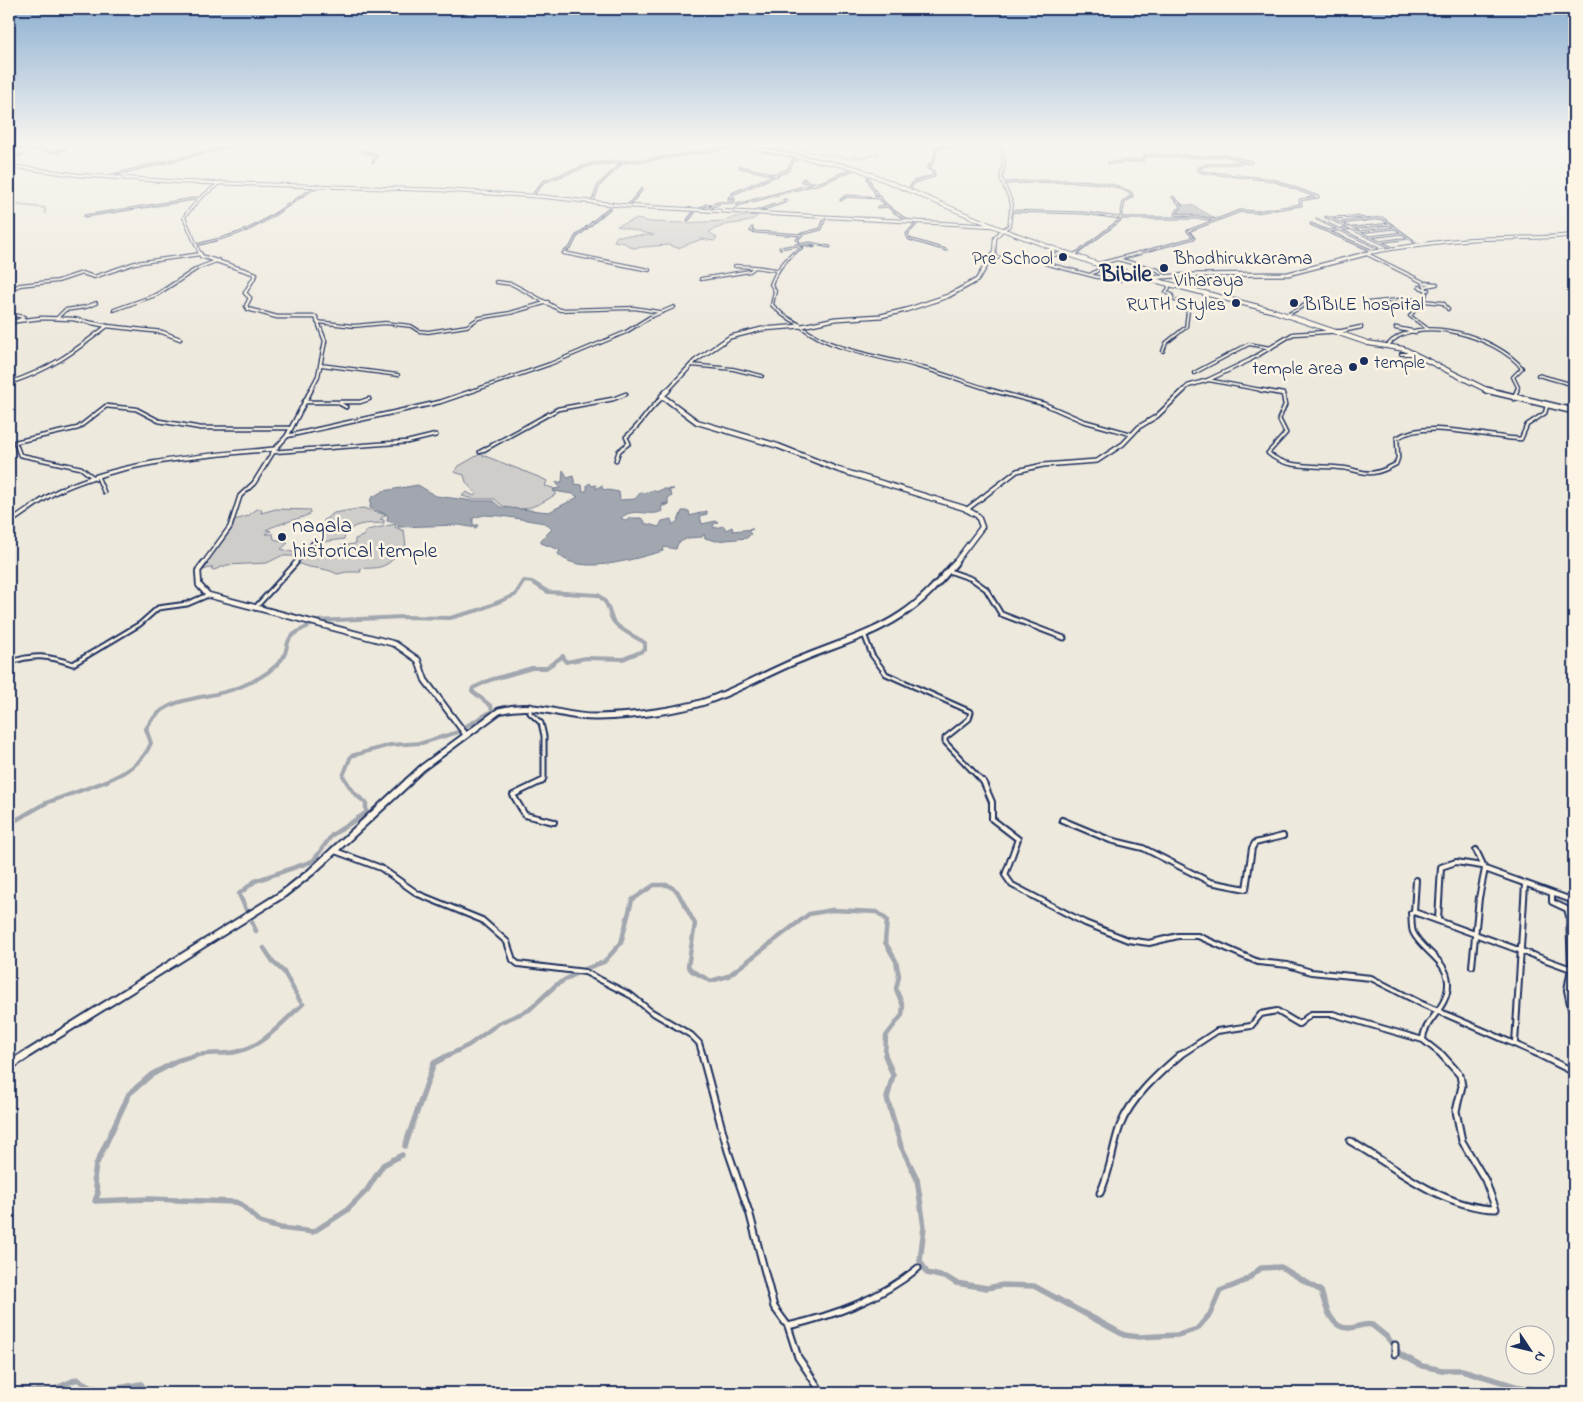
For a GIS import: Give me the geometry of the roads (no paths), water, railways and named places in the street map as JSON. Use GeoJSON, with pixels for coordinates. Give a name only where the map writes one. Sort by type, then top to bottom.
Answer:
{"type":"FeatureCollection","features":[{"type":"Feature","properties":{"kind":"highway"},"geometry":{"type":"LineString","coordinates":[[955,209],[1002,230],[1126,274],[1149,278],[1287,315],[1359,340],[1409,351],[1480,387],[1514,399],[1574,411]]}},
{"type":"Feature","properties":{"kind":"main road"},"geometry":{"type":"LineString","coordinates":[[191,209],[184,218],[201,254],[205,258],[219,260],[256,274],[245,293],[250,298],[246,306],[248,309],[277,317],[313,316],[318,322],[325,341],[318,376],[286,436],[274,450],[254,483],[240,496],[232,524],[227,533],[198,570],[200,585],[208,595],[395,644],[418,660],[425,680],[466,735]]}},
{"type":"Feature","properties":{"kind":"main road"},"geometry":{"type":"LineString","coordinates":[[687,209],[993,226]]}},
{"type":"Feature","properties":{"kind":"main road"},"geometry":{"type":"LineString","coordinates":[[9,1066],[250,915],[296,884],[415,775],[499,712],[514,706],[530,706],[574,715],[599,717],[688,706],[706,701],[775,669],[864,634],[915,606],[928,596],[978,534],[982,522],[978,516],[957,506],[839,470],[778,446],[697,422],[663,397],[664,392],[675,384],[691,365],[730,336],[762,329],[801,326],[835,319],[881,316],[948,296],[977,280],[986,264],[993,257],[995,238],[1002,230],[1009,226],[1010,211]]}},
{"type":"Feature","properties":{"kind":"main road"},"geometry":{"type":"LineString","coordinates":[[1149,278],[1165,276],[1288,274],[1373,251],[1393,248],[1477,239],[1543,239],[1574,235]]}},
{"type":"Feature","properties":{"kind":"main road"},"geometry":{"type":"LineString","coordinates":[[9,322],[58,318],[162,332],[180,339]]}},
{"type":"Feature","properties":{"kind":"main road"},"geometry":{"type":"LineString","coordinates":[[9,383],[38,374],[81,347],[107,326]]}},
{"type":"Feature","properties":{"kind":"main road"},"geometry":{"type":"LineString","coordinates":[[966,510],[1017,470],[1043,465],[1097,461],[1123,444],[1138,427],[1157,416],[1188,386],[1208,380],[1298,333],[1336,332],[1361,327]]}},
{"type":"Feature","properties":{"kind":"main road"},"geometry":{"type":"LineString","coordinates":[[1396,328],[1416,332]]}},
{"type":"Feature","properties":{"kind":"main road"},"geometry":{"type":"LineString","coordinates":[[9,523],[60,490],[119,471],[167,460],[274,450]]}},
{"type":"Feature","properties":{"kind":"street"},"geometry":{"type":"LineString","coordinates":[[84,216],[126,209]]}},
{"type":"Feature","properties":{"kind":"street"},"geometry":{"type":"LineString","coordinates":[[197,245],[246,230],[270,218],[280,209]]}},
{"type":"Feature","properties":{"kind":"street"},"geometry":{"type":"LineString","coordinates":[[608,209],[576,237],[571,247],[563,253],[648,270]]}},
{"type":"Feature","properties":{"kind":"street"},"geometry":{"type":"LineString","coordinates":[[752,214],[764,209]]}},
{"type":"Feature","properties":{"kind":"street"},"geometry":{"type":"LineString","coordinates":[[891,209],[898,216],[912,223]]}},
{"type":"Feature","properties":{"kind":"street"},"geometry":{"type":"LineString","coordinates":[[1074,255],[1121,218],[1123,209]]}},
{"type":"Feature","properties":{"kind":"street"},"geometry":{"type":"LineString","coordinates":[[1179,209],[1176,214],[1215,220]]}},
{"type":"Feature","properties":{"kind":"street"},"geometry":{"type":"LineString","coordinates":[[1098,264],[1194,238],[1188,231],[1240,211],[1256,212],[1273,209]]}},
{"type":"Feature","properties":{"kind":"street"},"geometry":{"type":"LineString","coordinates":[[688,220],[697,210]]}},
{"type":"Feature","properties":{"kind":"street"},"geometry":{"type":"LineString","coordinates":[[1010,211],[1084,213],[1121,218],[1201,218]]}},
{"type":"Feature","properties":{"kind":"street"},"geometry":{"type":"LineString","coordinates":[[1364,219],[1356,217],[1327,218],[1393,248]]}},
{"type":"Feature","properties":{"kind":"street"},"geometry":{"type":"LineString","coordinates":[[752,228],[751,231],[756,232],[801,235],[821,229],[825,218]]}},
{"type":"Feature","properties":{"kind":"street"},"geometry":{"type":"LineString","coordinates":[[1339,224],[1382,218],[1419,245]]}},
{"type":"Feature","properties":{"kind":"street"},"geometry":{"type":"LineString","coordinates":[[1318,219],[1383,250]]}},
{"type":"Feature","properties":{"kind":"street"},"geometry":{"type":"LineString","coordinates":[[917,223],[907,234],[909,239],[946,250]]}},
{"type":"Feature","properties":{"kind":"street"},"geometry":{"type":"LineString","coordinates":[[1311,224],[1373,251]]}},
{"type":"Feature","properties":{"kind":"street"},"geometry":{"type":"LineString","coordinates":[[1328,231],[1390,224]]}},
{"type":"Feature","properties":{"kind":"street"},"geometry":{"type":"LineString","coordinates":[[769,233],[773,227]]}},
{"type":"Feature","properties":{"kind":"street"},"geometry":{"type":"LineString","coordinates":[[1358,232],[1396,228]]}},
{"type":"Feature","properties":{"kind":"street"},"geometry":{"type":"LineString","coordinates":[[1369,237],[1402,233]]}},
{"type":"Feature","properties":{"kind":"street"},"geometry":{"type":"LineString","coordinates":[[801,235],[796,241],[803,245],[814,247]]}},
{"type":"Feature","properties":{"kind":"street"},"geometry":{"type":"LineString","coordinates":[[1379,242],[1409,238]]}},
{"type":"Feature","properties":{"kind":"street"},"geometry":{"type":"LineString","coordinates":[[803,245],[777,270],[771,284],[775,291],[772,303],[783,315],[814,337],[839,344],[848,349],[919,367],[1003,394],[1044,404],[1083,421],[1130,434]]}},
{"type":"Feature","properties":{"kind":"street"},"geometry":{"type":"LineString","coordinates":[[780,248],[803,245],[830,247]]}},
{"type":"Feature","properties":{"kind":"street"},"geometry":{"type":"LineString","coordinates":[[993,257],[1016,260],[1043,259],[1068,252]]}},
{"type":"Feature","properties":{"kind":"street"},"geometry":{"type":"LineString","coordinates":[[1365,253],[1423,282],[1427,286],[1428,290],[1423,301],[1410,316],[1428,329]]}},
{"type":"Feature","properties":{"kind":"street"},"geometry":{"type":"LineString","coordinates":[[9,290],[20,284],[58,281],[82,274],[94,277],[134,263],[201,254]]}},
{"type":"Feature","properties":{"kind":"street"},"geometry":{"type":"LineString","coordinates":[[1043,259],[1044,263],[1102,278],[1120,280],[1126,274]]}},
{"type":"Feature","properties":{"kind":"street"},"geometry":{"type":"LineString","coordinates":[[1117,259],[1158,270],[1165,276]]}},
{"type":"Feature","properties":{"kind":"street"},"geometry":{"type":"LineString","coordinates":[[114,310],[156,295],[200,267],[219,260]]}},
{"type":"Feature","properties":{"kind":"street"},"geometry":{"type":"LineString","coordinates":[[735,266],[777,270]]}},
{"type":"Feature","properties":{"kind":"street"},"geometry":{"type":"LineString","coordinates":[[700,279],[750,271],[755,267]]}},
{"type":"Feature","properties":{"kind":"street"},"geometry":{"type":"LineString","coordinates":[[1090,275],[1098,270]]}},
{"type":"Feature","properties":{"kind":"street"},"geometry":{"type":"LineString","coordinates":[[1097,280],[1102,278]]}},
{"type":"Feature","properties":{"kind":"street"},"geometry":{"type":"LineString","coordinates":[[496,282],[510,283],[560,310],[630,308],[659,312]]}},
{"type":"Feature","properties":{"kind":"street"},"geometry":{"type":"LineString","coordinates":[[1423,282],[1437,284],[1427,286]]}},
{"type":"Feature","properties":{"kind":"street"},"geometry":{"type":"LineString","coordinates":[[1163,351],[1166,343],[1186,327],[1188,311],[1182,308],[1182,302],[1172,299],[1172,296],[1166,292],[1169,288],[1168,283]]}},
{"type":"Feature","properties":{"kind":"street"},"geometry":{"type":"LineString","coordinates":[[1419,287],[1428,290]]}},
{"type":"Feature","properties":{"kind":"street"},"geometry":{"type":"LineString","coordinates":[[1366,303],[1409,299],[1443,303],[1448,310]]}},
{"type":"Feature","properties":{"kind":"street"},"geometry":{"type":"LineString","coordinates":[[318,322],[351,326],[385,323],[411,326],[418,331],[428,332],[466,326],[479,318],[510,313],[548,302]]}},
{"type":"Feature","properties":{"kind":"street"},"geometry":{"type":"LineString","coordinates":[[1287,315],[1310,302]]}},
{"type":"Feature","properties":{"kind":"street"},"geometry":{"type":"LineString","coordinates":[[58,318],[60,312],[65,310],[90,308],[96,303]]}},
{"type":"Feature","properties":{"kind":"street"},"geometry":{"type":"LineString","coordinates":[[286,436],[447,400],[550,364],[626,332],[659,312],[674,306]]}},
{"type":"Feature","properties":{"kind":"street"},"geometry":{"type":"LineString","coordinates":[[9,314],[24,317],[17,322]]}},
{"type":"Feature","properties":{"kind":"street"},"geometry":{"type":"LineString","coordinates":[[1387,346],[1394,337],[1428,329],[1453,333],[1497,347],[1511,355],[1522,368],[1513,376],[1518,387],[1514,399]]}},
{"type":"Feature","properties":{"kind":"street"},"geometry":{"type":"LineString","coordinates":[[1194,373],[1249,344],[1271,348]]}},
{"type":"Feature","properties":{"kind":"street"},"geometry":{"type":"LineString","coordinates":[[1401,354],[1413,354],[1439,365]]}},
{"type":"Feature","properties":{"kind":"street"},"geometry":{"type":"LineString","coordinates":[[321,364],[344,365],[366,371],[398,375]]}},
{"type":"Feature","properties":{"kind":"street"},"geometry":{"type":"LineString","coordinates":[[691,365],[733,369],[762,376]]}},
{"type":"Feature","properties":{"kind":"street"},"geometry":{"type":"LineString","coordinates":[[1538,375],[1574,385]]}},
{"type":"Feature","properties":{"kind":"street"},"geometry":{"type":"LineString","coordinates":[[1208,380],[1283,394],[1285,405],[1279,419],[1286,433],[1268,453],[1273,458],[1288,463],[1346,468],[1366,473],[1378,472],[1396,464],[1397,438],[1407,432],[1430,430],[1521,439],[1530,422],[1545,413],[1547,406]]}},
{"type":"Feature","properties":{"kind":"street"},"geometry":{"type":"LineString","coordinates":[[480,452],[558,408],[613,399],[626,394]]}},
{"type":"Feature","properties":{"kind":"street"},"geometry":{"type":"LineString","coordinates":[[616,460],[619,451],[629,443],[626,437],[640,426],[649,409],[663,397]]}},
{"type":"Feature","properties":{"kind":"street"},"geometry":{"type":"LineString","coordinates":[[304,402],[360,402],[369,399]]}},
{"type":"Feature","properties":{"kind":"street"},"geometry":{"type":"LineString","coordinates":[[337,402],[346,407]]}},
{"type":"Feature","properties":{"kind":"street"},"geometry":{"type":"LineString","coordinates":[[104,492],[96,478],[80,468],[20,455],[15,442],[78,428],[106,406],[136,409],[161,422],[197,428],[267,430],[289,428]]}},
{"type":"Feature","properties":{"kind":"street"},"geometry":{"type":"LineString","coordinates":[[274,450],[321,450],[407,442],[436,435]]}},
{"type":"Feature","properties":{"kind":"street"},"geometry":{"type":"LineString","coordinates":[[255,608],[314,542]]}},
{"type":"Feature","properties":{"kind":"street"},"geometry":{"type":"LineString","coordinates":[[949,571],[976,581],[986,589],[1002,614],[1064,638]]}},
{"type":"Feature","properties":{"kind":"street"},"geometry":{"type":"LineString","coordinates":[[9,663],[29,655],[39,654],[73,664],[119,638],[140,624],[158,608],[187,604],[208,595]]}},
{"type":"Feature","properties":{"kind":"street"},"geometry":{"type":"LineString","coordinates":[[864,634],[872,655],[886,674],[971,712],[970,719],[945,738],[945,742],[982,779],[992,802],[992,819],[1018,839],[1018,844],[1006,866],[1005,875],[1012,885],[1085,924],[1128,940],[1149,943],[1178,936],[1198,936],[1258,962],[1288,965],[1311,972],[1371,978],[1438,1010],[1515,1042],[1574,1072]]}},
{"type":"Feature","properties":{"kind":"street"},"geometry":{"type":"LineString","coordinates":[[530,706],[530,713],[541,723],[544,736],[544,778],[542,783],[517,792],[513,796],[525,815],[533,819],[554,822]]}},
{"type":"Feature","properties":{"kind":"street"},"geometry":{"type":"LineString","coordinates":[[1062,820],[1125,845],[1143,847],[1185,871],[1221,886],[1236,889],[1246,889],[1251,869],[1252,848],[1255,843],[1283,836]]}},
{"type":"Feature","properties":{"kind":"street"},"geometry":{"type":"LineString","coordinates":[[334,850],[381,868],[418,894],[482,920],[507,942],[513,960],[518,964],[581,971],[632,996],[650,1011],[692,1035],[699,1043],[728,1151],[750,1215],[774,1307],[788,1326],[798,1356],[822,1393]]}},
{"type":"Feature","properties":{"kind":"street"},"geometry":{"type":"LineString","coordinates":[[1472,966],[1484,868],[1476,850]]}},
{"type":"Feature","properties":{"kind":"street"},"geometry":{"type":"LineString","coordinates":[[1438,920],[1441,867],[1447,862],[1458,862],[1504,874],[1525,884],[1574,901]]}},
{"type":"Feature","properties":{"kind":"street"},"geometry":{"type":"LineString","coordinates":[[1416,880],[1414,912],[1411,913],[1413,932],[1440,963],[1448,980],[1444,1004],[1422,1032],[1423,1040]]}},
{"type":"Feature","properties":{"kind":"street"},"geometry":{"type":"LineString","coordinates":[[1515,1042],[1525,884]]}},
{"type":"Feature","properties":{"kind":"street"},"geometry":{"type":"LineString","coordinates":[[1552,894],[1552,902],[1569,911],[1572,969],[1567,990],[1571,1009]]}},
{"type":"Feature","properties":{"kind":"street"},"geometry":{"type":"LineString","coordinates":[[1414,912],[1572,969]]}},
{"type":"Feature","properties":{"kind":"street"},"geometry":{"type":"LineString","coordinates":[[1100,1192],[1113,1164],[1120,1126],[1141,1094],[1190,1046],[1216,1031],[1251,1026],[1261,1014],[1277,1011],[1299,1024],[1304,1022],[1311,1014],[1333,1014],[1372,1024],[1410,1038],[1423,1040],[1450,1062],[1460,1074],[1462,1086],[1456,1112],[1462,1141],[1485,1180],[1496,1209],[1485,1211],[1410,1179],[1377,1156],[1350,1141]]}},
{"type":"Feature","properties":{"kind":"street"},"geometry":{"type":"LineString","coordinates":[[788,1326],[810,1322],[874,1298],[902,1282],[918,1268]]}},
{"type":"Feature","properties":{"kind":"waterway"},"geometry":{"type":"LineString","coordinates":[[316,621],[403,617],[450,618],[479,610],[515,595],[524,581],[532,582],[548,592],[598,595],[605,602],[612,619],[617,625],[645,643],[645,650],[623,659],[586,658],[566,662],[563,656],[546,668],[532,668],[490,680],[473,688],[472,691],[491,706],[492,711],[463,728]]}},
{"type":"Feature","properties":{"kind":"waterway"},"geometry":{"type":"LineString","coordinates":[[104,782],[125,772],[143,757],[151,743],[146,729],[154,717],[164,709],[188,700],[228,691],[257,679],[282,659],[292,636],[313,624]]}},
{"type":"Feature","properties":{"kind":"waterway"},"geometry":{"type":"LineString","coordinates":[[347,782],[343,776],[351,756],[390,745],[422,743],[458,732]]}},
{"type":"Feature","properties":{"kind":"waterway"},"geometry":{"type":"LineString","coordinates":[[9,824],[46,803],[107,781]]}},
{"type":"Feature","properties":{"kind":"waterway"},"geometry":{"type":"LineString","coordinates":[[256,931],[239,894],[255,881],[313,861],[332,835],[366,813],[366,803],[355,794],[346,781]]}},
{"type":"Feature","properties":{"kind":"waterway"},"geometry":{"type":"LineString","coordinates":[[449,1055],[469,1045],[499,1023],[529,1010],[556,985],[582,970],[604,962],[621,943],[632,900],[654,885],[668,885],[677,891],[695,924],[688,966],[692,971],[711,981],[728,976],[809,914],[832,910],[877,912],[887,920],[885,942],[896,961],[899,976],[896,989],[903,1006],[902,1015],[886,1036],[885,1055]]}},
{"type":"Feature","properties":{"kind":"waterway"},"geometry":{"type":"LineString","coordinates":[[264,948],[274,963],[284,972],[300,1001]]}},
{"type":"Feature","properties":{"kind":"waterway"},"geometry":{"type":"LineString","coordinates":[[195,1056],[231,1053],[255,1045],[303,1004]]}},
{"type":"Feature","properties":{"kind":"waterway"},"geometry":{"type":"LineString","coordinates":[[405,1146],[434,1063],[449,1055]]}},
{"type":"Feature","properties":{"kind":"waterway"},"geometry":{"type":"LineString","coordinates":[[885,1055],[893,1075],[887,1098],[901,1146],[917,1179],[924,1227],[920,1261],[927,1273],[948,1278],[956,1283],[987,1288],[1003,1285],[1034,1286],[1124,1335],[1139,1337],[1178,1335],[1197,1329],[1210,1314],[1220,1291],[1245,1281],[1261,1268],[1281,1267],[1321,1291],[1329,1314],[1337,1324],[1348,1328],[1372,1325],[1387,1337],[1400,1354],[1422,1366],[1442,1370],[1462,1370],[1515,1386],[1554,1393]]}},
{"type":"Feature","properties":{"kind":"waterway"},"geometry":{"type":"LineString","coordinates":[[195,1056],[177,1061],[151,1075],[129,1094],[96,1165],[94,1178],[98,1193],[95,1201],[149,1199],[235,1202],[241,1204],[260,1222],[280,1228],[313,1232],[346,1211],[367,1190],[383,1165],[402,1155]]}},
{"type":"Feature","properties":{"kind":"waterway"},"geometry":{"type":"LineString","coordinates":[[14,1393],[26,1389],[33,1392],[38,1390],[48,1392],[77,1379],[94,1388],[101,1389],[115,1389],[141,1384],[147,1393]]}},
{"type":"Feature","properties":{"kind":"place","name":"Pre School"},"geometry":{"type":"Point","coordinates":[1063,257]}},
{"type":"Feature","properties":{"kind":"place","name":"Bhodhirukkarama Viharaya"},"geometry":{"type":"Point","coordinates":[1164,268]}},
{"type":"Feature","properties":{"kind":"place","name":"RUTH Styles"},"geometry":{"type":"Point","coordinates":[1236,303]}},
{"type":"Feature","properties":{"kind":"place","name":"BIBILE hospital"},"geometry":{"type":"Point","coordinates":[1294,303]}},
{"type":"Feature","properties":{"kind":"place","name":"temple"},"geometry":{"type":"Point","coordinates":[1364,361]}},
{"type":"Feature","properties":{"kind":"place","name":"temple area"},"geometry":{"type":"Point","coordinates":[1353,367]}},
{"type":"Feature","properties":{"kind":"place","name":"nagala historical temple"},"geometry":{"type":"Point","coordinates":[282,537]}},
{"type":"Feature","properties":{"kind":"district","name":"Bibile"},"geometry":{"type":"Point","coordinates":[1126,273]}}]}
